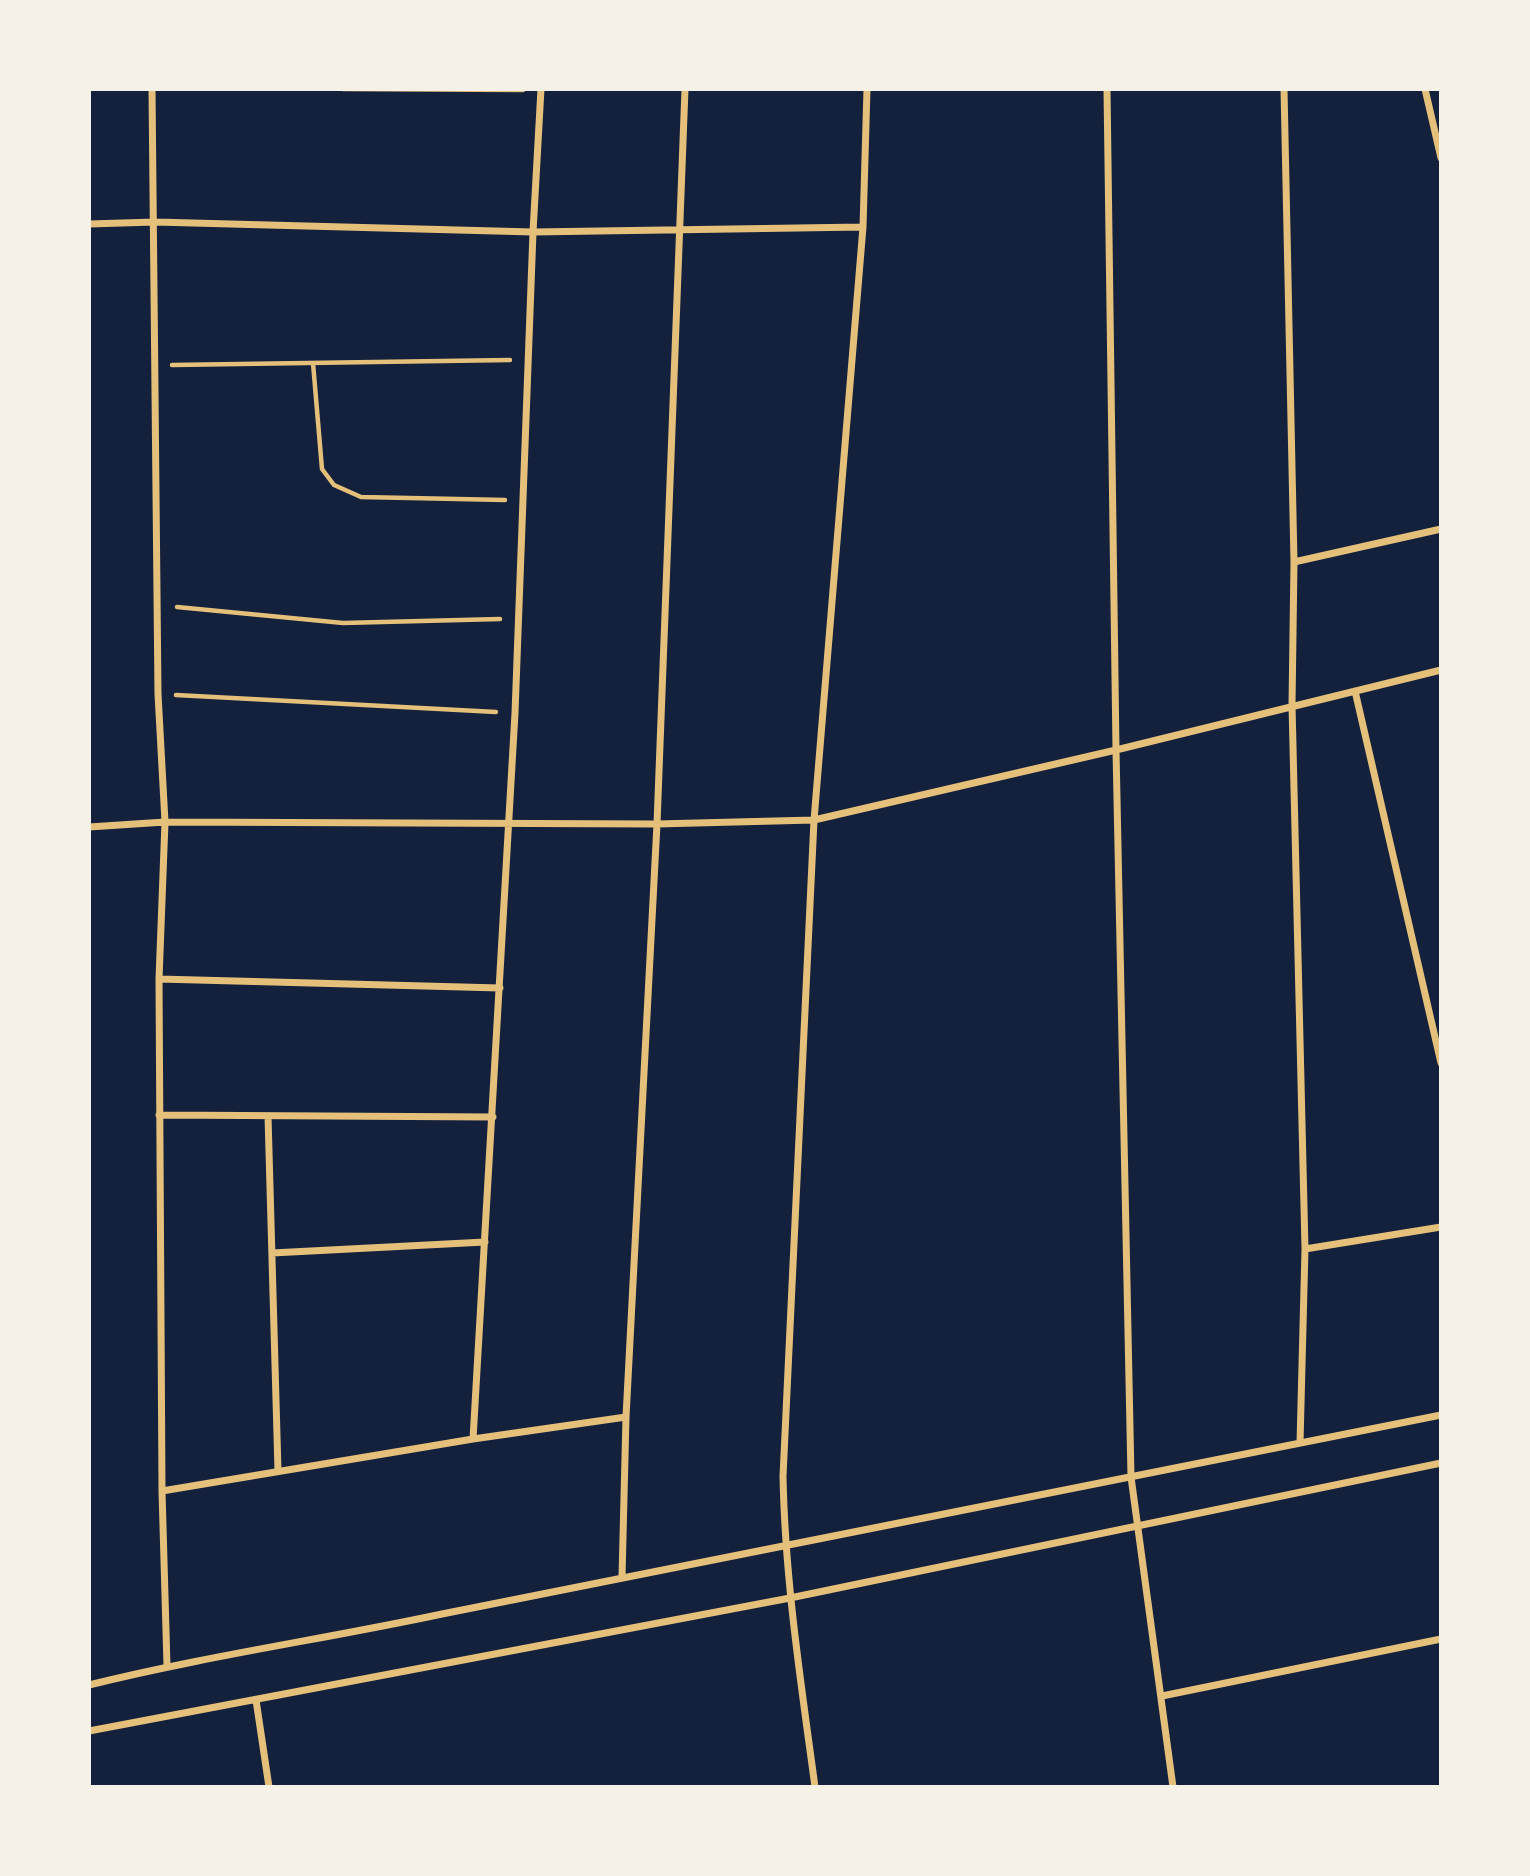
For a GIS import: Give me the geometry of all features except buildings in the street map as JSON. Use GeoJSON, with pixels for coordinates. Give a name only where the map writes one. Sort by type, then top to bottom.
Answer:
{"type":"FeatureCollection","features":[{"type":"Feature","properties":{"kind":"street"},"geometry":{"type":"LineString","coordinates":[[152,89],[158,694],[165,822],[159,979],[159,1115],[162,1491],[167,1666]]}},
{"type":"Feature","properties":{"kind":"street"},"geometry":{"type":"LineString","coordinates":[[622,1577],[625,1417],[657,824],[685,89]]}},
{"type":"Feature","properties":{"kind":"street"},"geometry":{"type":"LineString","coordinates":[[815,1787],[790,1598],[785,1544],[783,1462],[814,820],[863,227],[867,89]]}},
{"type":"Feature","properties":{"kind":"street"},"geometry":{"type":"LineString","coordinates":[[1107,89],[1116,750],[1131,1477],[1173,1787]]}},
{"type":"Feature","properties":{"kind":"street"},"geometry":{"type":"LineString","coordinates":[[1284,89],[1294,562],[1292,705],[1305,1249],[1300,1443]]}},
{"type":"Feature","properties":{"kind":"street"},"geometry":{"type":"LineString","coordinates":[[1424,89],[1441,158]]}},
{"type":"Feature","properties":{"kind":"street"},"geometry":{"type":"LineString","coordinates":[[473,1439],[514,713],[541,90]]}},
{"type":"Feature","properties":{"kind":"street"},"geometry":{"type":"LineString","coordinates":[[89,224],[155,222],[533,232],[863,227]]}},
{"type":"Feature","properties":{"kind":"street"},"geometry":{"type":"LineString","coordinates":[[1294,562],[1441,529]]}},
{"type":"Feature","properties":{"kind":"street"},"geometry":{"type":"LineString","coordinates":[[89,827],[165,822],[657,824],[814,820],[1116,750],[1441,670]]}},
{"type":"Feature","properties":{"kind":"street"},"geometry":{"type":"LineString","coordinates":[[1354,691],[1441,1063]]}},
{"type":"Feature","properties":{"kind":"street"},"geometry":{"type":"LineString","coordinates":[[159,979],[500,988]]}},
{"type":"Feature","properties":{"kind":"street"},"geometry":{"type":"LineString","coordinates":[[159,1115],[493,1117]]}},
{"type":"Feature","properties":{"kind":"street"},"geometry":{"type":"LineString","coordinates":[[268,1116],[278,1471]]}},
{"type":"Feature","properties":{"kind":"street"},"geometry":{"type":"LineString","coordinates":[[1305,1249],[1441,1227]]}},
{"type":"Feature","properties":{"kind":"street"},"geometry":{"type":"LineString","coordinates":[[272,1253],[485,1242]]}},
{"type":"Feature","properties":{"kind":"street"},"geometry":{"type":"LineString","coordinates":[[89,1685],[167,1666],[437,1615],[1441,1415]]}},
{"type":"Feature","properties":{"kind":"street"},"geometry":{"type":"LineString","coordinates":[[162,1491],[473,1439],[625,1417]]}},
{"type":"Feature","properties":{"kind":"street"},"geometry":{"type":"LineString","coordinates":[[89,1731],[790,1598],[1441,1463]]}},
{"type":"Feature","properties":{"kind":"street"},"geometry":{"type":"LineString","coordinates":[[1162,1696],[1441,1639]]}},
{"type":"Feature","properties":{"kind":"street"},"geometry":{"type":"LineString","coordinates":[[256,1700],[269,1787]]}},
{"type":"Feature","properties":{"kind":"path"},"geometry":{"type":"LineString","coordinates":[[343,89],[541,90]]}},
{"type":"Feature","properties":{"kind":"path"},"geometry":{"type":"LineString","coordinates":[[156,365],[528,359]]}},
{"type":"Feature","properties":{"kind":"path"},"geometry":{"type":"LineString","coordinates":[[313,363],[322,470],[334,485],[361,497],[523,501]]}},
{"type":"Feature","properties":{"kind":"path"},"geometry":{"type":"LineString","coordinates":[[158,605],[343,623],[518,619]]}},
{"type":"Feature","properties":{"kind":"path"},"geometry":{"type":"LineString","coordinates":[[158,694],[514,713]]}}]}
